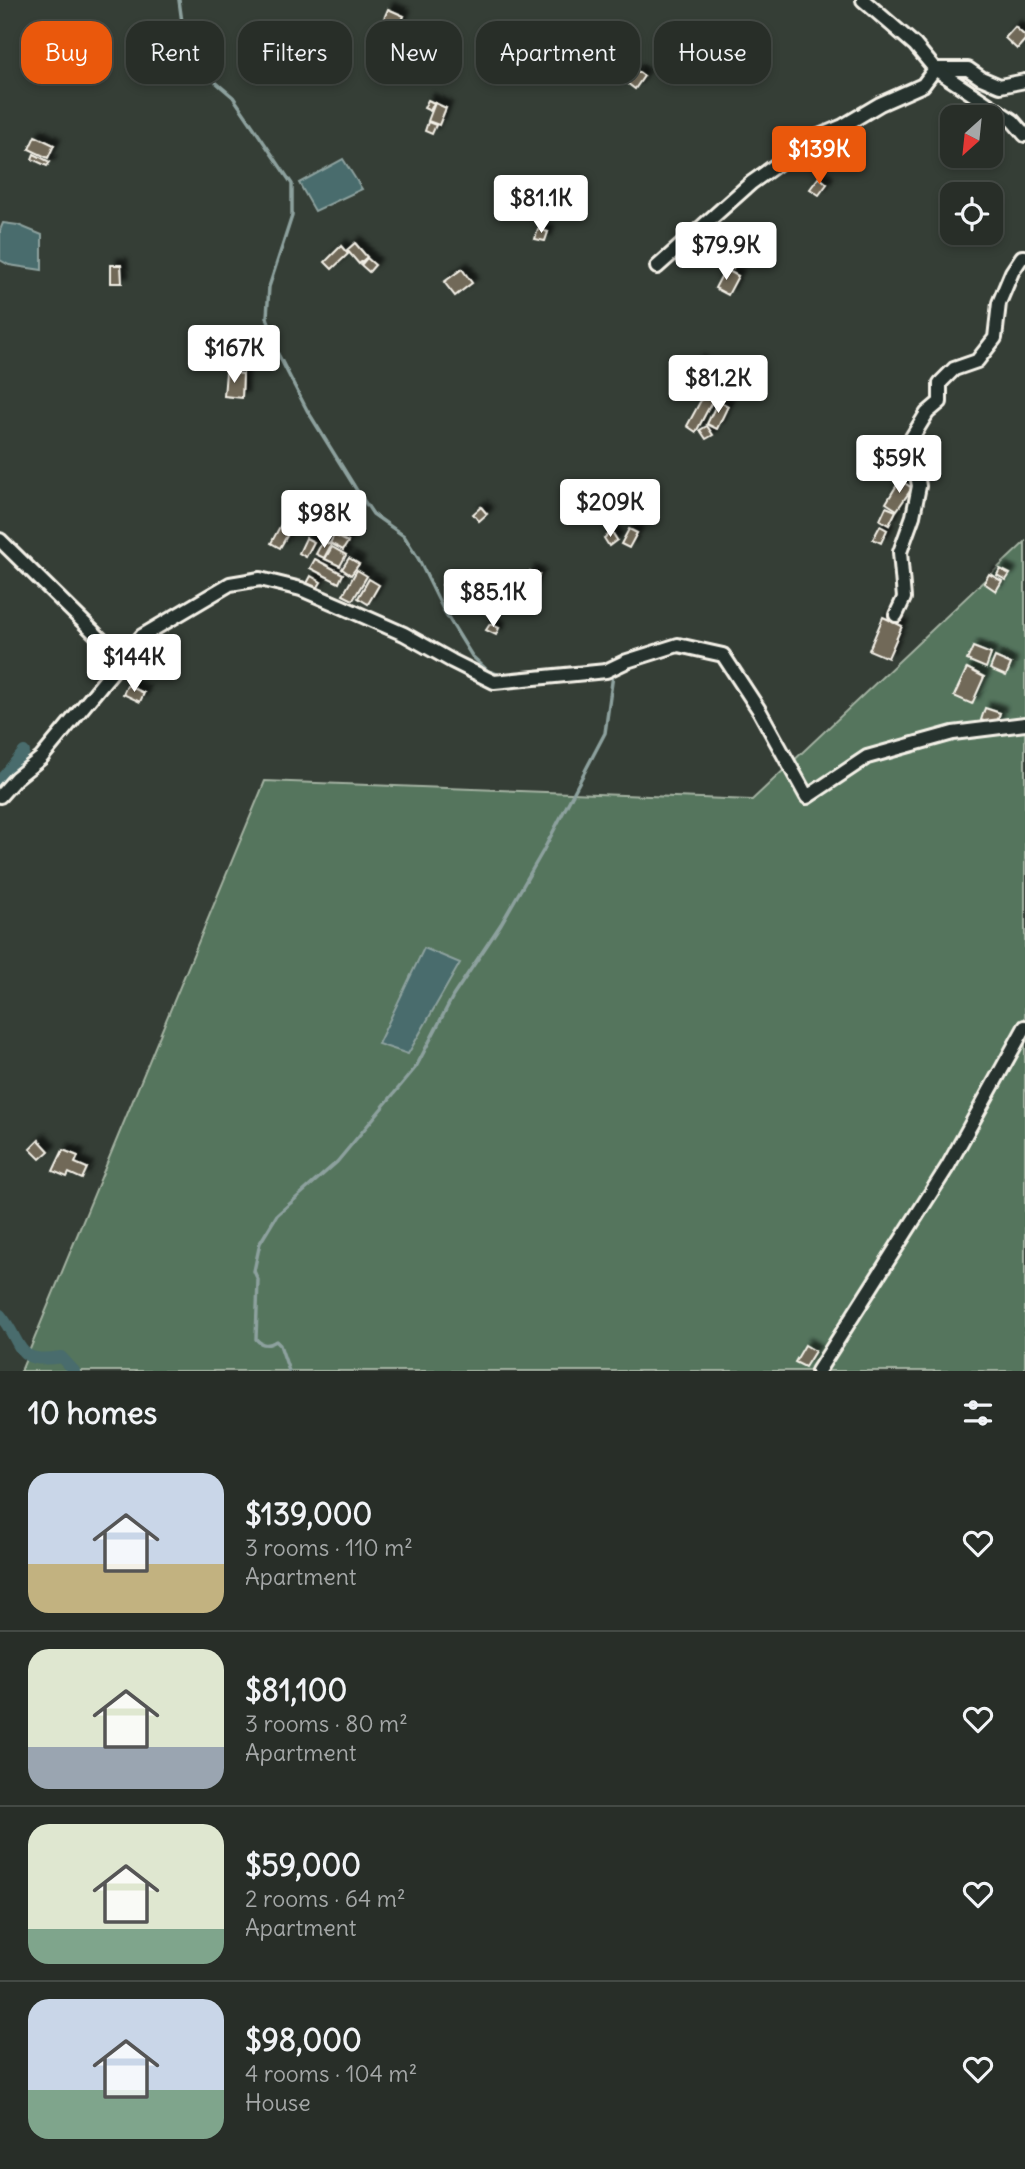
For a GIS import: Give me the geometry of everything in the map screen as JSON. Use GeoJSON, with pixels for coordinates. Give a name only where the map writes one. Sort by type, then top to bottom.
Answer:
{"type":"FeatureCollection","features":[{"type":"Feature","properties":{"kind":"street"},"geometry":{"type":"LineString","coordinates":[[863,0],[915,45],[935,69],[1013,121],[1025,135]]}},
{"type":"Feature","properties":{"kind":"street"},"geometry":{"type":"LineString","coordinates":[[935,69],[968,69],[1000,86],[1025,82]]}},
{"type":"Feature","properties":{"kind":"street"},"geometry":{"type":"LineString","coordinates":[[657,267],[751,183],[783,160],[814,138],[923,85],[935,69]]}},
{"type":"Feature","properties":{"kind":"street"},"geometry":{"type":"LineString","coordinates":[[896,615],[904,598],[900,552],[913,516],[919,486],[911,439],[927,413],[940,402],[940,383],[954,369],[977,361],[995,338],[999,303],[1012,272],[1022,257],[1025,257]]}},
{"type":"Feature","properties":{"kind":"street"},"geometry":{"type":"LineString","coordinates":[[0,540],[122,660]]}},
{"type":"Feature","properties":{"kind":"street"},"geometry":{"type":"LineString","coordinates":[[0,796],[16,778],[41,758],[142,636],[230,584],[260,579],[312,594],[404,634],[494,682],[606,671],[678,645],[723,655],[759,710],[807,797],[867,757],[953,733],[1025,724]]}},
{"type":"Feature","properties":{"kind":"street"},"geometry":{"type":"LineString","coordinates":[[818,1371],[948,1166],[1025,1027]]}},
{"type":"Feature","properties":{"kind":"green space"},"geometry":{"type":"Polygon","coordinates":[[[1025,542],[1025,1371],[21,1371],[265,781],[752,800],[1025,542]]]}},
{"type":"Feature","properties":{"kind":"water"},"geometry":{"type":"Polygon","coordinates":[[[343,159],[362,189],[315,211],[299,183],[343,159]]]}},
{"type":"Feature","properties":{"kind":"water"},"geometry":{"type":"Polygon","coordinates":[[[3,223],[18,225],[42,235],[42,270],[9,265],[0,260],[0,230],[3,223]]]}},
{"type":"Feature","properties":{"kind":"water"},"geometry":{"type":"Polygon","coordinates":[[[424,948],[460,963],[408,1054],[378,1044],[424,948]]]}},
{"type":"Feature","properties":{"kind":"building"},"geometry":{"type":"Polygon","coordinates":[[[388,9],[404,16],[402,21],[383,21],[388,9]]]}},
{"type":"Feature","properties":{"kind":"building"},"geometry":{"type":"Polygon","coordinates":[[[1015,27],[1025,36],[1017,49],[1005,38],[1015,27]]]}},
{"type":"Feature","properties":{"kind":"building"},"geometry":{"type":"Polygon","coordinates":[[[428,100],[434,103],[430,111],[424,108],[428,100]]]}},
{"type":"Feature","properties":{"kind":"building"},"geometry":{"type":"Polygon","coordinates":[[[435,103],[446,108],[439,125],[428,121],[435,103]]]}},
{"type":"Feature","properties":{"kind":"building"},"geometry":{"type":"Polygon","coordinates":[[[428,122],[436,125],[432,134],[425,131],[428,122]]]}},
{"type":"Feature","properties":{"kind":"building"},"geometry":{"type":"Polygon","coordinates":[[[35,136],[54,145],[48,158],[29,149],[35,136]]]}},
{"type":"Feature","properties":{"kind":"building"},"geometry":{"type":"Polygon","coordinates":[[[34,154],[50,162],[47,166],[32,159],[34,154]]]}},
{"type":"Feature","properties":{"kind":"building"},"geometry":{"type":"Polygon","coordinates":[[[819,177],[827,184],[819,195],[810,189],[819,177]]]}},
{"type":"Feature","properties":{"kind":"building"},"geometry":{"type":"Polygon","coordinates":[[[538,229],[548,232],[545,241],[535,239],[538,229]]]}},
{"type":"Feature","properties":{"kind":"building"},"geometry":{"type":"Polygon","coordinates":[[[355,243],[367,257],[359,264],[347,250],[355,243]]]}},
{"type":"Feature","properties":{"kind":"building"},"geometry":{"type":"Polygon","coordinates":[[[341,246],[348,254],[332,269],[325,262],[341,246]]]}},
{"type":"Feature","properties":{"kind":"building"},"geometry":{"type":"Polygon","coordinates":[[[728,257],[737,262],[733,269],[723,264],[728,257]]]}},
{"type":"Feature","properties":{"kind":"building"},"geometry":{"type":"Polygon","coordinates":[[[367,258],[375,265],[369,272],[361,265],[367,258]]]}},
{"type":"Feature","properties":{"kind":"building"},"geometry":{"type":"Polygon","coordinates":[[[111,265],[121,265],[122,283],[111,283],[111,265]]]}},
{"type":"Feature","properties":{"kind":"building"},"geometry":{"type":"Polygon","coordinates":[[[462,269],[472,283],[455,296],[444,282],[462,269]]]}},
{"type":"Feature","properties":{"kind":"building"},"geometry":{"type":"Polygon","coordinates":[[[725,269],[738,276],[728,295],[715,288],[725,269]]]}},
{"type":"Feature","properties":{"kind":"building"},"geometry":{"type":"Polygon","coordinates":[[[698,362],[712,374],[695,394],[681,382],[698,362]]]}},
{"type":"Feature","properties":{"kind":"building"},"geometry":{"type":"Polygon","coordinates":[[[226,372],[243,374],[242,398],[224,396],[226,372]]]}},
{"type":"Feature","properties":{"kind":"building"},"geometry":{"type":"Polygon","coordinates":[[[706,391],[715,396],[696,432],[687,426],[706,391]]]}},
{"type":"Feature","properties":{"kind":"building"},"geometry":{"type":"Polygon","coordinates":[[[718,401],[728,406],[717,429],[707,424],[718,401]]]}},
{"type":"Feature","properties":{"kind":"building"},"geometry":{"type":"Polygon","coordinates":[[[707,426],[713,435],[706,439],[700,430],[707,426]]]}},
{"type":"Feature","properties":{"kind":"building"},"geometry":{"type":"Polygon","coordinates":[[[900,480],[912,488],[897,510],[886,503],[900,480]]]}},
{"type":"Feature","properties":{"kind":"building"},"geometry":{"type":"Polygon","coordinates":[[[481,507],[487,514],[479,521],[473,514],[481,507]]]}},
{"type":"Feature","properties":{"kind":"building"},"geometry":{"type":"Polygon","coordinates":[[[886,507],[896,511],[889,525],[880,520],[886,507]]]}},
{"type":"Feature","properties":{"kind":"building"},"geometry":{"type":"Polygon","coordinates":[[[283,521],[292,527],[280,548],[271,543],[283,521]]]}},
{"type":"Feature","properties":{"kind":"building"},"geometry":{"type":"Polygon","coordinates":[[[880,526],[887,530],[881,543],[873,539],[880,526]]]}},
{"type":"Feature","properties":{"kind":"building"},"geometry":{"type":"Polygon","coordinates":[[[629,529],[637,533],[629,548],[621,544],[629,529]]]}},
{"type":"Feature","properties":{"kind":"building"},"geometry":{"type":"Polygon","coordinates":[[[612,532],[617,540],[609,546],[604,538],[612,532]]]}},
{"type":"Feature","properties":{"kind":"building"},"geometry":{"type":"Polygon","coordinates":[[[334,535],[348,542],[343,550],[330,543],[334,535]]]}},
{"type":"Feature","properties":{"kind":"building"},"geometry":{"type":"Polygon","coordinates":[[[306,538],[314,542],[306,557],[299,553],[306,538]]]}},
{"type":"Feature","properties":{"kind":"building"},"geometry":{"type":"Polygon","coordinates":[[[323,541],[331,545],[324,558],[316,554],[323,541]]]}},
{"type":"Feature","properties":{"kind":"building"},"geometry":{"type":"Polygon","coordinates":[[[332,547],[346,555],[340,566],[325,559],[332,547]]]}},
{"type":"Feature","properties":{"kind":"building"},"geometry":{"type":"Polygon","coordinates":[[[349,558],[359,564],[351,575],[342,569],[349,558]]]}},
{"type":"Feature","properties":{"kind":"building"},"geometry":{"type":"Polygon","coordinates":[[[315,559],[343,574],[339,583],[310,568],[315,559]]]}},
{"type":"Feature","properties":{"kind":"building"},"geometry":{"type":"Polygon","coordinates":[[[1000,569],[1010,574],[1006,580],[997,575],[1000,569]]]}},
{"type":"Feature","properties":{"kind":"building"},"geometry":{"type":"Polygon","coordinates":[[[357,570],[367,576],[353,600],[343,595],[357,570]]]}},
{"type":"Feature","properties":{"kind":"building"},"geometry":{"type":"Polygon","coordinates":[[[530,571],[539,575],[529,596],[520,591],[530,571]]]}},
{"type":"Feature","properties":{"kind":"building"},"geometry":{"type":"Polygon","coordinates":[[[989,574],[1002,581],[996,591],[984,583],[989,574]]]}},
{"type":"Feature","properties":{"kind":"building"},"geometry":{"type":"Polygon","coordinates":[[[311,576],[321,582],[315,592],[305,587],[311,576]]]}},
{"type":"Feature","properties":{"kind":"building"},"geometry":{"type":"Polygon","coordinates":[[[449,577],[457,583],[450,592],[442,585],[449,577]]]}},
{"type":"Feature","properties":{"kind":"building"},"geometry":{"type":"Polygon","coordinates":[[[369,579],[379,585],[368,604],[358,598],[369,579]]]}},
{"type":"Feature","properties":{"kind":"building"},"geometry":{"type":"Polygon","coordinates":[[[496,587],[507,594],[492,617],[480,610],[496,587]]]}},
{"type":"Feature","properties":{"kind":"building"},"geometry":{"type":"Polygon","coordinates":[[[883,617],[902,626],[888,658],[869,650],[883,617]]]}},
{"type":"Feature","properties":{"kind":"building"},"geometry":{"type":"Polygon","coordinates":[[[490,624],[499,628],[496,635],[486,630],[490,624]]]}},
{"type":"Feature","properties":{"kind":"building"},"geometry":{"type":"Polygon","coordinates":[[[973,647],[991,654],[986,668],[967,660],[973,647]]]}},
{"type":"Feature","properties":{"kind":"building"},"geometry":{"type":"Polygon","coordinates":[[[995,657],[1011,664],[1006,676],[990,669],[995,657]]]}},
{"type":"Feature","properties":{"kind":"building"},"geometry":{"type":"Polygon","coordinates":[[[967,668],[984,677],[972,704],[954,696],[967,668]]]}},
{"type":"Feature","properties":{"kind":"building"},"geometry":{"type":"Polygon","coordinates":[[[127,685],[144,693],[140,702],[123,694],[127,685]]]}},
{"type":"Feature","properties":{"kind":"building"},"geometry":{"type":"Polygon","coordinates":[[[985,708],[1000,713],[996,725],[981,720],[985,708]]]}},
{"type":"Feature","properties":{"kind":"building"},"geometry":{"type":"Polygon","coordinates":[[[39,1140],[49,1151],[40,1159],[30,1149],[39,1140]]]}},
{"type":"Feature","properties":{"kind":"building"},"geometry":{"type":"Polygon","coordinates":[[[63,1150],[78,1156],[75,1163],[87,1168],[82,1179],[69,1173],[67,1177],[53,1171],[63,1150]]]}},
{"type":"Feature","properties":{"kind":"building"},"geometry":{"type":"Polygon","coordinates":[[[805,1345],[815,1351],[805,1367],[795,1362],[805,1345]]]}},
{"type":"Feature","properties":{"kind":"waterway"},"geometry":{"type":"LineString","coordinates":[[179,0],[186,52],[233,97],[292,184],[292,216],[269,287],[267,317],[277,352],[307,410],[373,514],[404,536],[472,656],[488,671],[503,676]]}},
{"type":"Feature","properties":{"kind":"waterway"},"geometry":{"type":"LineString","coordinates":[[289,1371],[276,1341],[265,1344],[256,1339],[258,1280],[254,1271],[260,1243],[277,1215],[337,1162],[416,1067],[453,996],[501,924],[543,851],[605,733],[613,675]]}},
{"type":"Feature","properties":{"kind":"waterway"},"geometry":{"type":"LineString","coordinates":[[0,781],[24,752]]}},
{"type":"Feature","properties":{"kind":"waterway"},"geometry":{"type":"LineString","coordinates":[[0,1315],[27,1355],[46,1359],[61,1357],[74,1371]]}}]}
